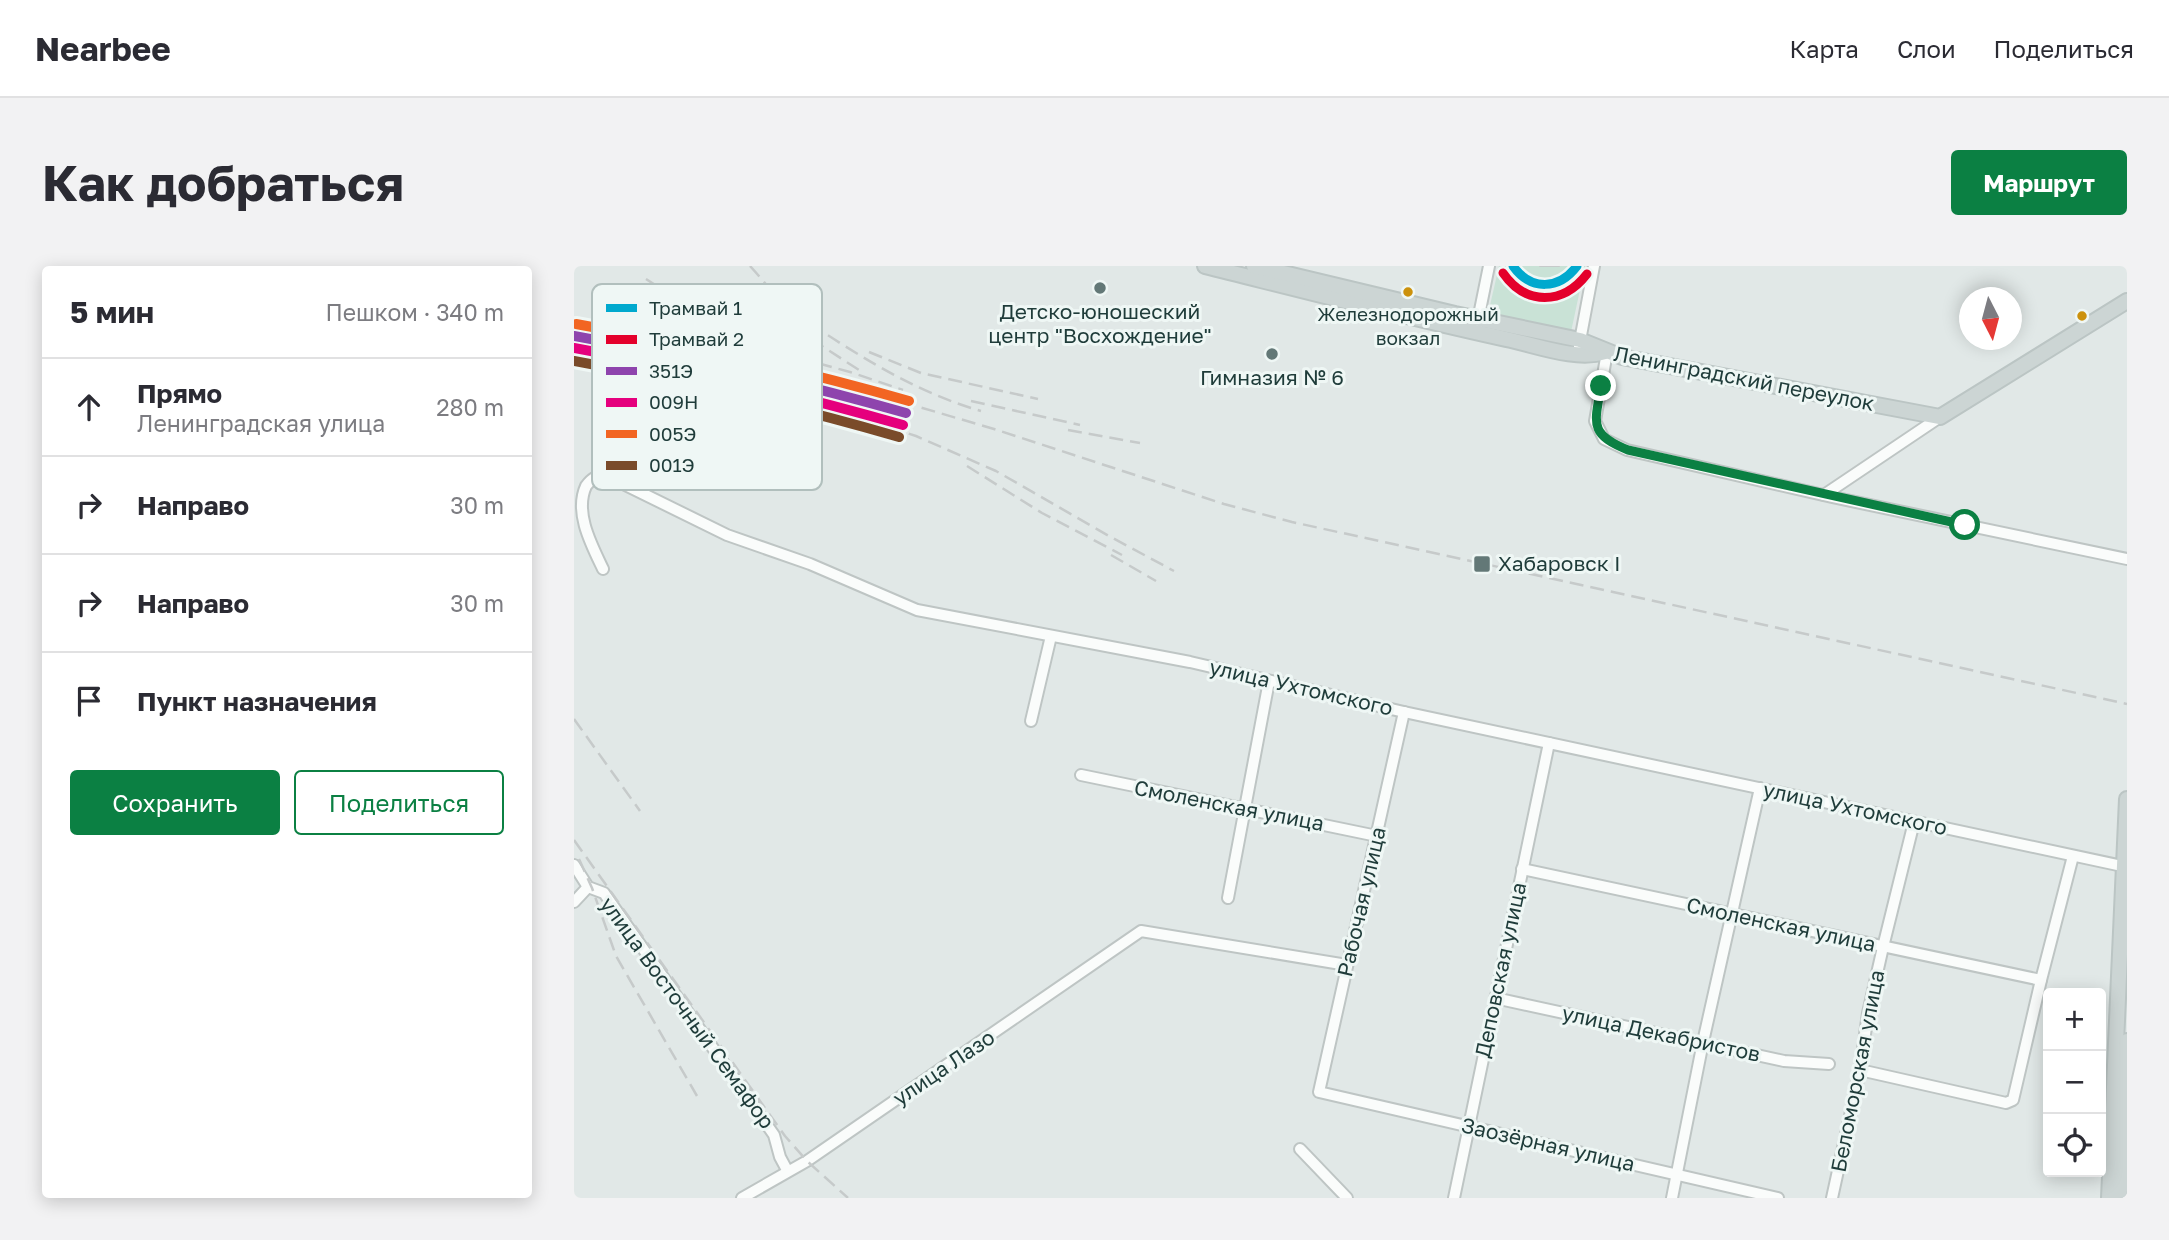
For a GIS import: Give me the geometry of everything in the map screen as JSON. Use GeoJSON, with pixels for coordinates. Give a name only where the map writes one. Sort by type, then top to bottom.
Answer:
{"type":"FeatureCollection","features":[{"type":"Feature","properties":{"kind":"main road"},"geometry":{"type":"LineString","coordinates":[[1205,266],[1455,328],[1477,325]]}},
{"type":"Feature","properties":{"kind":"main road","name":"Ленинградский переулок"},"geometry":{"type":"LineString","coordinates":[[1254,266],[1477,325],[1622,357],[1940,417]]}},
{"type":"Feature","properties":{"kind":"main road"},"geometry":{"type":"LineString","coordinates":[[1940,417],[2127,301]]}},
{"type":"Feature","properties":{"kind":"main road"},"geometry":{"type":"LineString","coordinates":[[2109,1198],[2123,980],[2127,799]]}},
{"type":"Feature","properties":{"kind":"main road"},"geometry":{"type":"LineString","coordinates":[[2120,1198],[2127,1041]]}},
{"type":"Feature","properties":{"kind":"street"},"geometry":{"type":"LineString","coordinates":[[1477,325],[1489,266]]}},
{"type":"Feature","properties":{"kind":"street"},"geometry":{"type":"LineString","coordinates":[[1578,347],[1594,266]]}},
{"type":"Feature","properties":{"kind":"street"},"geometry":{"type":"LineString","coordinates":[[1607,352],[1595,421],[1604,439],[1628,450],[1824,495],[2127,559]]}},
{"type":"Feature","properties":{"kind":"street"},"geometry":{"type":"LineString","coordinates":[[1824,495],[1940,417]]}},
{"type":"Feature","properties":{"kind":"street","name":"улица Ухтомского"},"geometry":{"type":"LineString","coordinates":[[592,479],[582,491],[579,509],[584,530],[603,569]]}},
{"type":"Feature","properties":{"kind":"street","name":"улица Ухтомского"},"geometry":{"type":"LineString","coordinates":[[636,490],[727,535],[810,564],[917,610],[1190,662],[1404,712],[2125,867]]}},
{"type":"Feature","properties":{"kind":"street"},"geometry":{"type":"LineString","coordinates":[[1031,721],[1051,636]]}},
{"type":"Feature","properties":{"kind":"street"},"geometry":{"type":"LineString","coordinates":[[1228,898],[1269,681]]}},
{"type":"Feature","properties":{"kind":"street","name":"Рабочая улица"},"geometry":{"type":"LineString","coordinates":[[1319,1092],[1404,712]]}},
{"type":"Feature","properties":{"kind":"street","name":"Деповская улица"},"geometry":{"type":"LineString","coordinates":[[1454,1198],[1549,743]]}},
{"type":"Feature","properties":{"kind":"street","name":"Смоленская улица"},"geometry":{"type":"LineString","coordinates":[[1081,775],[1377,836]]}},
{"type":"Feature","properties":{"kind":"street"},"geometry":{"type":"LineString","coordinates":[[1672,1198],[1703,1042],[1760,789]]}},
{"type":"Feature","properties":{"kind":"street","name":"Беломорская улица"},"geometry":{"type":"LineString","coordinates":[[1832,1198],[1860,1070],[1868,1013],[1914,822]]}},
{"type":"Feature","properties":{"kind":"street"},"geometry":{"type":"LineString","coordinates":[[1860,1070],[2011,1102],[2015,1096],[2040,980],[2073,856]]}},
{"type":"Feature","properties":{"kind":"street","name":"улица Восточный Семафор"},"geometry":{"type":"LineString","coordinates":[[574,865],[588,887],[604,892],[774,1135],[787,1170]]}},
{"type":"Feature","properties":{"kind":"street","name":"Смоленская улица"},"geometry":{"type":"LineString","coordinates":[[1522,869],[2040,980]]}},
{"type":"Feature","properties":{"kind":"street"},"geometry":{"type":"LineString","coordinates":[[574,902],[588,887]]}},
{"type":"Feature","properties":{"kind":"street","name":"улица Лазо"},"geometry":{"type":"LineString","coordinates":[[742,1198],[842,1138],[1141,932],[1348,965]]}},
{"type":"Feature","properties":{"kind":"street","name":"улица Декабристов"},"geometry":{"type":"LineString","coordinates":[[1495,998],[1784,1061],[1829,1064]]}},
{"type":"Feature","properties":{"kind":"street","name":"Заозёрная улица"},"geometry":{"type":"LineString","coordinates":[[1319,1092],[1777,1198]]}},
{"type":"Feature","properties":{"kind":"street"},"geometry":{"type":"LineString","coordinates":[[1300,1149],[1347,1198]]}},
{"type":"Feature","properties":{"kind":"green space"},"geometry":{"type":"Polygon","coordinates":[[[1499,266],[1585,266],[1571,332],[1488,314],[1499,266]]]}},
{"type":"Feature","properties":{"kind":"tram line","name":"1"},"geometry":{"type":"LineString","coordinates":[[1513,266],[1528,280],[1545,284],[1562,280],[1577,266]]}},
{"type":"Feature","properties":{"kind":"tram line"},"geometry":{"type":"LineString","coordinates":[[1540,266],[1559,266]]}},
{"type":"Feature","properties":{"kind":"tram line","name":"2"},"geometry":{"type":"LineString","coordinates":[[1503,273],[1522,291],[1545,298],[1567,292],[1587,274]]}},
{"type":"Feature","properties":{"kind":"railway"},"geometry":{"type":"LineString","coordinates":[[750,266],[766,284]]}},
{"type":"Feature","properties":{"kind":"railway"},"geometry":{"type":"LineString","coordinates":[[646,279],[654,284]]}},
{"type":"Feature","properties":{"kind":"railway"},"geometry":{"type":"LineString","coordinates":[[822,331],[908,382],[981,411]]}},
{"type":"Feature","properties":{"kind":"railway"},"geometry":{"type":"LineString","coordinates":[[574,346],[592,348]]}},
{"type":"Feature","properties":{"kind":"railway"},"geometry":{"type":"LineString","coordinates":[[822,346],[859,370]]}},
{"type":"Feature","properties":{"kind":"railway"},"geometry":{"type":"LineString","coordinates":[[869,352],[921,373],[1038,399]]}},
{"type":"Feature","properties":{"kind":"railway"},"geometry":{"type":"LineString","coordinates":[[574,364],[592,365]]}},
{"type":"Feature","properties":{"kind":"railway"},"geometry":{"type":"LineString","coordinates":[[822,364],[903,390]]}},
{"type":"Feature","properties":{"kind":"railway"},"geometry":{"type":"LineString","coordinates":[[841,384],[994,429],[1224,504],[1292,522],[2127,704]]}},
{"type":"Feature","properties":{"kind":"railway"},"geometry":{"type":"LineString","coordinates":[[822,394],[876,405]]}},
{"type":"Feature","properties":{"kind":"railway"},"geometry":{"type":"LineString","coordinates":[[971,401],[1080,425]]}},
{"type":"Feature","properties":{"kind":"railway"},"geometry":{"type":"LineString","coordinates":[[829,407],[916,436],[996,471],[1174,571]]}},
{"type":"Feature","properties":{"kind":"railway"},"geometry":{"type":"LineString","coordinates":[[1068,430],[1140,443]]}},
{"type":"Feature","properties":{"kind":"railway"},"geometry":{"type":"LineString","coordinates":[[967,466],[1042,513],[1122,555]]}},
{"type":"Feature","properties":{"kind":"railway"},"geometry":{"type":"LineString","coordinates":[[1111,555],[1156,581]]}},
{"type":"Feature","properties":{"kind":"railway"},"geometry":{"type":"LineString","coordinates":[[574,719],[640,811]]}},
{"type":"Feature","properties":{"kind":"railway"},"geometry":{"type":"LineString","coordinates":[[574,840],[785,1136],[807,1161],[848,1198]]}},
{"type":"Feature","properties":{"kind":"railway"},"geometry":{"type":"LineString","coordinates":[[579,859],[616,956],[697,1096]]}},
{"type":"Feature","properties":{"kind":"transit line","name":"005Э"},"geometry":{"type":"LineString","coordinates":[[576,324],[592,327]]}},
{"type":"Feature","properties":{"kind":"transit line","name":"351Э"},"geometry":{"type":"LineString","coordinates":[[574,336],[592,339]]}},
{"type":"Feature","properties":{"kind":"transit line","name":"009Н"},"geometry":{"type":"LineString","coordinates":[[574,348],[592,351]]}},
{"type":"Feature","properties":{"kind":"transit line","name":"001Э"},"geometry":{"type":"LineString","coordinates":[[574,361],[592,365]]}},
{"type":"Feature","properties":{"kind":"transit line","name":"005Э"},"geometry":{"type":"LineString","coordinates":[[822,378],[909,401]]}},
{"type":"Feature","properties":{"kind":"transit line","name":"351Э"},"geometry":{"type":"LineString","coordinates":[[822,391],[906,413]]}},
{"type":"Feature","properties":{"kind":"transit line","name":"009Н"},"geometry":{"type":"LineString","coordinates":[[822,403],[903,425]]}},
{"type":"Feature","properties":{"kind":"transit line","name":"001Э"},"geometry":{"type":"LineString","coordinates":[[822,416],[899,437]]}},
{"type":"Feature","properties":{"kind":"place","name":"Детско-юношеский центр \"Восхождение\""},"geometry":{"type":"Point","coordinates":[1100,288]}},
{"type":"Feature","properties":{"kind":"place","name":"Железнодорожный вокзал"},"geometry":{"type":"Point","coordinates":[1408,292]}},
{"type":"Feature","properties":{"kind":"place","name":"Гимназия № 6"},"geometry":{"type":"Point","coordinates":[1272,354]}},
{"type":"Feature","properties":{"kind":"place","name":"Хабаровск I"},"geometry":{"type":"Point","coordinates":[1482,564]}},
{"type":"Feature","properties":{"kind":"route"},"geometry":{"type":"LineString","coordinates":[[1601,386],[1595,421],[1597,427],[1604,439],[1628,450],[1965,525]]}}]}
